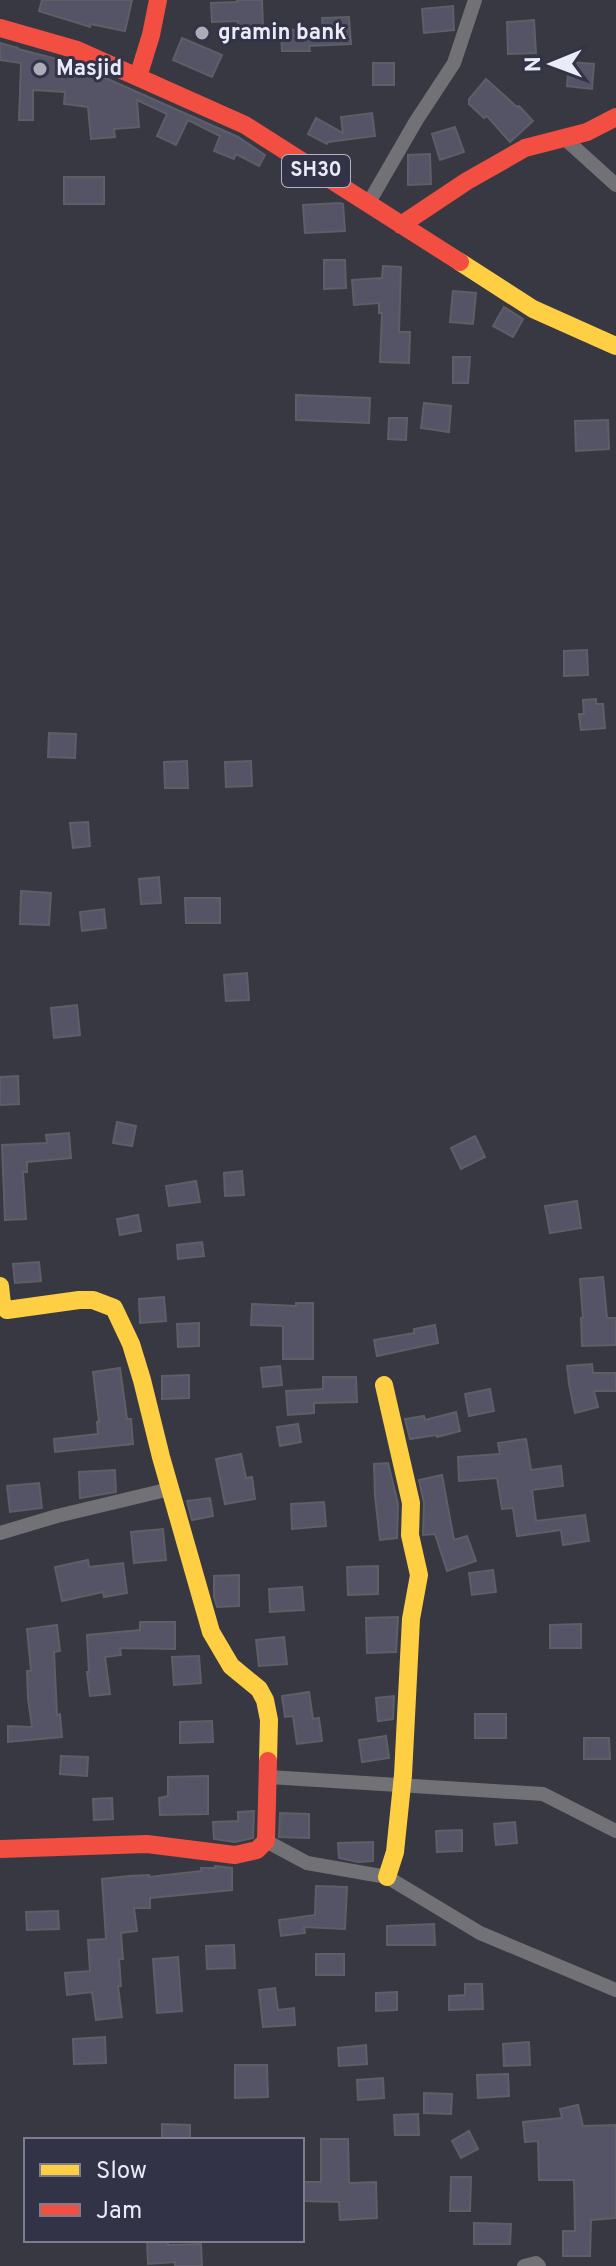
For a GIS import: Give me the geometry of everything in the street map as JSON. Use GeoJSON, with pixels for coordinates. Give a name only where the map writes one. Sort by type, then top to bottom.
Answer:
{"type":"FeatureCollection","features":[{"type":"Feature","properties":{"kind":"street"},"geometry":{"type":"LineString","coordinates":[[138,77],[154,25],[158,0]]}},
{"type":"Feature","properties":{"kind":"street"},"geometry":{"type":"LineString","coordinates":[[368,204],[454,63],[475,0]]}},
{"type":"Feature","properties":{"kind":"street","name":"SH30"},"geometry":{"type":"LineString","coordinates":[[0,28],[77,50],[245,125],[533,309],[616,346]]}},
{"type":"Feature","properties":{"kind":"street"},"geometry":{"type":"LineString","coordinates":[[401,225],[467,181],[525,148],[587,132],[616,117]]}},
{"type":"Feature","properties":{"kind":"street"},"geometry":{"type":"LineString","coordinates":[[563,137],[616,185]]}},
{"type":"Feature","properties":{"kind":"street"},"geometry":{"type":"LineString","coordinates":[[0,1286],[2,1304],[7,1310],[79,1300],[93,1300],[114,1308],[135,1356],[211,1632],[231,1666],[259,1689],[269,1720],[266,1841],[264,1846],[250,1853],[235,1855],[147,1844],[0,1849]]}},
{"type":"Feature","properties":{"kind":"street"},"geometry":{"type":"LineString","coordinates":[[384,1385],[411,1503],[410,1535],[419,1575],[411,1619],[395,1852],[387,1877]]}},
{"type":"Feature","properties":{"kind":"street"},"geometry":{"type":"LineString","coordinates":[[0,1533],[170,1489]]}},
{"type":"Feature","properties":{"kind":"street"},"geometry":{"type":"LineString","coordinates":[[269,1777],[543,1794],[616,1831]]}},
{"type":"Feature","properties":{"kind":"street"},"geometry":{"type":"LineString","coordinates":[[266,1841],[307,1863],[387,1877],[480,1933],[616,1990]]}},
{"type":"Feature","properties":{"kind":"street"},"geometry":{"type":"LineString","coordinates":[[524,2266],[536,2263],[539,2266]]}},
{"type":"Feature","properties":{"kind":"building"},"geometry":{"type":"Polygon","coordinates":[[[42,0],[132,0],[125,31],[90,24],[90,27],[39,11],[42,0]]]}},
{"type":"Feature","properties":{"kind":"building"},"geometry":{"type":"Polygon","coordinates":[[[262,0],[263,27],[238,27],[238,21],[212,22],[211,3],[262,0]]]}},
{"type":"Feature","properties":{"kind":"building"},"geometry":{"type":"Polygon","coordinates":[[[453,6],[454,30],[424,33],[422,9],[453,6]]]}},
{"type":"Feature","properties":{"kind":"building"},"geometry":{"type":"Polygon","coordinates":[[[349,17],[351,44],[309,46],[310,51],[282,51],[281,30],[323,29],[322,18],[349,17]]]}},
{"type":"Feature","properties":{"kind":"building"},"geometry":{"type":"Polygon","coordinates":[[[534,20],[536,53],[508,54],[507,22],[534,20]]]}},
{"type":"Feature","properties":{"kind":"building"},"geometry":{"type":"Polygon","coordinates":[[[182,38],[222,55],[212,77],[173,60],[182,38]]]}},
{"type":"Feature","properties":{"kind":"building"},"geometry":{"type":"Polygon","coordinates":[[[0,43],[61,60],[61,71],[90,71],[238,137],[265,155],[259,166],[236,154],[234,159],[214,151],[220,136],[188,120],[176,145],[157,136],[167,114],[137,100],[139,127],[114,129],[115,137],[91,139],[88,107],[64,104],[65,92],[33,90],[33,120],[19,120],[21,63],[0,60],[0,43]]]}},
{"type":"Feature","properties":{"kind":"building"},"geometry":{"type":"Polygon","coordinates":[[[569,62],[594,64],[592,89],[567,86],[569,62]]]}},
{"type":"Feature","properties":{"kind":"building"},"geometry":{"type":"Polygon","coordinates":[[[373,63],[394,63],[394,85],[373,85],[373,63]]]}},
{"type":"Feature","properties":{"kind":"building"},"geometry":{"type":"Polygon","coordinates":[[[486,79],[533,121],[510,142],[487,116],[484,118],[469,104],[469,99],[486,79]]]}},
{"type":"Feature","properties":{"kind":"building"},"geometry":{"type":"Polygon","coordinates":[[[372,113],[375,136],[327,144],[308,134],[316,118],[343,133],[341,117],[372,113]]]}},
{"type":"Feature","properties":{"kind":"building"},"geometry":{"type":"Polygon","coordinates":[[[455,127],[464,152],[440,160],[432,134],[455,127]]]}},
{"type":"Feature","properties":{"kind":"building"},"geometry":{"type":"Polygon","coordinates":[[[430,154],[431,184],[408,185],[408,155],[430,154]]]}},
{"type":"Feature","properties":{"kind":"building"},"geometry":{"type":"Polygon","coordinates":[[[64,177],[104,177],[104,204],[64,204],[64,177]]]}},
{"type":"Feature","properties":{"kind":"building"},"geometry":{"type":"Polygon","coordinates":[[[343,204],[345,231],[305,233],[303,205],[343,204]]]}},
{"type":"Feature","properties":{"kind":"building"},"geometry":{"type":"Polygon","coordinates":[[[324,260],[345,260],[346,288],[324,289],[324,260]]]}},
{"type":"Feature","properties":{"kind":"building"},"geometry":{"type":"Polygon","coordinates":[[[383,266],[401,267],[399,332],[410,332],[409,363],[380,362],[382,313],[379,313],[379,303],[354,305],[352,280],[382,278],[383,266]]]}},
{"type":"Feature","properties":{"kind":"building"},"geometry":{"type":"Polygon","coordinates":[[[453,291],[476,293],[473,324],[450,322],[453,291]]]}},
{"type":"Feature","properties":{"kind":"building"},"geometry":{"type":"Polygon","coordinates":[[[504,307],[523,319],[513,337],[493,326],[504,307]]]}},
{"type":"Feature","properties":{"kind":"building"},"geometry":{"type":"Polygon","coordinates":[[[453,357],[470,357],[468,383],[453,383],[453,357]]]}},
{"type":"Feature","properties":{"kind":"building"},"geometry":{"type":"Polygon","coordinates":[[[296,395],[370,398],[369,423],[296,420],[296,395]]]}},
{"type":"Feature","properties":{"kind":"building"},"geometry":{"type":"Polygon","coordinates":[[[424,403],[451,406],[449,432],[421,428],[424,403]]]}},
{"type":"Feature","properties":{"kind":"building"},"geometry":{"type":"Polygon","coordinates":[[[389,418],[407,418],[406,440],[388,439],[389,418]]]}},
{"type":"Feature","properties":{"kind":"building"},"geometry":{"type":"Polygon","coordinates":[[[608,420],[609,449],[576,451],[575,421],[608,420]]]}},
{"type":"Feature","properties":{"kind":"building"},"geometry":{"type":"Polygon","coordinates":[[[587,650],[588,675],[564,676],[564,651],[587,650]]]}},
{"type":"Feature","properties":{"kind":"building"},"geometry":{"type":"Polygon","coordinates":[[[596,699],[596,704],[603,704],[605,728],[581,730],[579,714],[584,714],[583,700],[596,699]]]}},
{"type":"Feature","properties":{"kind":"building"},"geometry":{"type":"Polygon","coordinates":[[[49,733],[76,734],[75,758],[48,757],[49,733]]]}},
{"type":"Feature","properties":{"kind":"building"},"geometry":{"type":"Polygon","coordinates":[[[187,761],[188,788],[165,788],[164,762],[187,761]]]}},
{"type":"Feature","properties":{"kind":"building"},"geometry":{"type":"Polygon","coordinates":[[[251,761],[252,786],[226,787],[225,762],[251,761]]]}},
{"type":"Feature","properties":{"kind":"building"},"geometry":{"type":"Polygon","coordinates":[[[88,822],[90,846],[73,848],[70,823],[88,822]]]}},
{"type":"Feature","properties":{"kind":"building"},"geometry":{"type":"Polygon","coordinates":[[[159,877],[161,903],[141,904],[139,879],[159,877]]]}},
{"type":"Feature","properties":{"kind":"building"},"geometry":{"type":"Polygon","coordinates":[[[21,891],[51,893],[49,925],[20,924],[21,891]]]}},
{"type":"Feature","properties":{"kind":"building"},"geometry":{"type":"Polygon","coordinates":[[[185,898],[220,898],[220,923],[186,923],[185,898]]]}},
{"type":"Feature","properties":{"kind":"building"},"geometry":{"type":"Polygon","coordinates":[[[104,909],[106,928],[82,931],[80,912],[104,909]]]}},
{"type":"Feature","properties":{"kind":"building"},"geometry":{"type":"Polygon","coordinates":[[[247,973],[249,1000],[226,1001],[224,975],[247,973]]]}},
{"type":"Feature","properties":{"kind":"building"},"geometry":{"type":"Polygon","coordinates":[[[77,1005],[80,1035],[54,1038],[51,1008],[77,1005]]]}},
{"type":"Feature","properties":{"kind":"building"},"geometry":{"type":"Polygon","coordinates":[[[18,1076],[19,1104],[0,1105],[0,1077],[18,1076]]]}},
{"type":"Feature","properties":{"kind":"building"},"geometry":{"type":"Polygon","coordinates":[[[117,1122],[136,1126],[132,1146],[113,1143],[117,1122]]]}},
{"type":"Feature","properties":{"kind":"building"},"geometry":{"type":"Polygon","coordinates":[[[69,1133],[71,1158],[27,1162],[27,1172],[23,1172],[26,1219],[5,1220],[2,1145],[47,1143],[46,1135],[69,1133]]]}},
{"type":"Feature","properties":{"kind":"building"},"geometry":{"type":"Polygon","coordinates":[[[475,1136],[485,1157],[461,1169],[451,1148],[475,1136]]]}},
{"type":"Feature","properties":{"kind":"building"},"geometry":{"type":"Polygon","coordinates":[[[242,1171],[244,1195],[225,1196],[224,1173],[242,1171]]]}},
{"type":"Feature","properties":{"kind":"building"},"geometry":{"type":"Polygon","coordinates":[[[196,1181],[200,1202],[169,1206],[166,1186],[196,1181]]]}},
{"type":"Feature","properties":{"kind":"building"},"geometry":{"type":"Polygon","coordinates":[[[577,1201],[581,1228],[550,1233],[545,1206],[577,1201]]]}},
{"type":"Feature","properties":{"kind":"building"},"geometry":{"type":"Polygon","coordinates":[[[138,1215],[141,1231],[120,1235],[117,1219],[138,1215]]]}},
{"type":"Feature","properties":{"kind":"building"},"geometry":{"type":"Polygon","coordinates":[[[202,1242],[204,1256],[178,1259],[177,1245],[202,1242]]]}},
{"type":"Feature","properties":{"kind":"building"},"geometry":{"type":"Polygon","coordinates":[[[39,1262],[41,1281],[15,1283],[13,1264],[39,1262]]]}},
{"type":"Feature","properties":{"kind":"building"},"geometry":{"type":"Polygon","coordinates":[[[603,1277],[607,1318],[616,1318],[616,1345],[582,1346],[580,1279],[603,1277]]]}},
{"type":"Feature","properties":{"kind":"building"},"geometry":{"type":"Polygon","coordinates":[[[164,1297],[166,1321],[140,1323],[139,1299],[164,1297]]]}},
{"type":"Feature","properties":{"kind":"building"},"geometry":{"type":"Polygon","coordinates":[[[296,1303],[313,1303],[313,1359],[283,1359],[283,1326],[251,1325],[252,1304],[296,1306],[296,1303]]]}},
{"type":"Feature","properties":{"kind":"building"},"geometry":{"type":"Polygon","coordinates":[[[199,1323],[199,1346],[178,1347],[177,1324],[199,1323]]]}},
{"type":"Feature","properties":{"kind":"building"},"geometry":{"type":"Polygon","coordinates":[[[435,1325],[438,1343],[377,1356],[374,1340],[414,1333],[414,1329],[435,1325]]]}},
{"type":"Feature","properties":{"kind":"building"},"geometry":{"type":"Polygon","coordinates":[[[592,1364],[593,1373],[616,1373],[616,1391],[594,1391],[598,1407],[575,1413],[567,1366],[592,1364]]]}},
{"type":"Feature","properties":{"kind":"building"},"geometry":{"type":"Polygon","coordinates":[[[280,1366],[282,1385],[263,1387],[261,1368],[280,1366]]]}},
{"type":"Feature","properties":{"kind":"building"},"geometry":{"type":"Polygon","coordinates":[[[120,1368],[133,1444],[55,1452],[54,1439],[98,1434],[93,1372],[120,1368]]]}},
{"type":"Feature","properties":{"kind":"building"},"geometry":{"type":"Polygon","coordinates":[[[189,1375],[189,1398],[162,1399],[162,1376],[189,1375]]]}},
{"type":"Feature","properties":{"kind":"building"},"geometry":{"type":"Polygon","coordinates":[[[323,1377],[356,1377],[357,1402],[314,1403],[314,1413],[288,1415],[286,1391],[323,1389],[323,1377]]]}},
{"type":"Feature","properties":{"kind":"building"},"geometry":{"type":"Polygon","coordinates":[[[490,1389],[494,1411],[469,1416],[465,1394],[490,1389]]]}},
{"type":"Feature","properties":{"kind":"building"},"geometry":{"type":"Polygon","coordinates":[[[456,1412],[460,1431],[410,1439],[405,1419],[424,1416],[425,1420],[456,1412]]]}},
{"type":"Feature","properties":{"kind":"building"},"geometry":{"type":"Polygon","coordinates":[[[298,1424],[301,1442],[280,1446],[277,1427],[298,1424]]]}},
{"type":"Feature","properties":{"kind":"building"},"geometry":{"type":"Polygon","coordinates":[[[526,1439],[531,1470],[561,1466],[563,1486],[532,1490],[536,1521],[585,1515],[589,1541],[563,1545],[561,1530],[517,1536],[513,1508],[502,1509],[497,1478],[459,1481],[458,1457],[500,1454],[498,1443],[526,1439]]]}},
{"type":"Feature","properties":{"kind":"building"},"geometry":{"type":"Polygon","coordinates":[[[241,1454],[246,1478],[252,1477],[255,1499],[225,1504],[216,1459],[241,1454]]]}},
{"type":"Feature","properties":{"kind":"building"},"geometry":{"type":"Polygon","coordinates":[[[388,1463],[398,1504],[397,1538],[380,1540],[374,1464],[388,1463]]]}},
{"type":"Feature","properties":{"kind":"building"},"geometry":{"type":"Polygon","coordinates":[[[115,1470],[116,1492],[80,1498],[79,1472],[115,1470]]]}},
{"type":"Feature","properties":{"kind":"building"},"geometry":{"type":"Polygon","coordinates":[[[442,1475],[454,1540],[467,1536],[476,1561],[447,1571],[435,1534],[423,1535],[424,1503],[419,1480],[442,1475]]]}},
{"type":"Feature","properties":{"kind":"building"},"geometry":{"type":"Polygon","coordinates":[[[39,1483],[42,1508],[10,1512],[7,1486],[39,1483]]]}},
{"type":"Feature","properties":{"kind":"building"},"geometry":{"type":"Polygon","coordinates":[[[210,1498],[213,1516],[192,1520],[187,1501],[210,1498]]]}},
{"type":"Feature","properties":{"kind":"building"},"geometry":{"type":"Polygon","coordinates":[[[324,1502],[326,1526],[292,1529],[291,1504],[324,1502]]]}},
{"type":"Feature","properties":{"kind":"building"},"geometry":{"type":"Polygon","coordinates":[[[163,1529],[166,1560],[134,1563],[131,1532],[163,1529]]]}},
{"type":"Feature","properties":{"kind":"building"},"geometry":{"type":"Polygon","coordinates":[[[88,1560],[89,1567],[123,1563],[127,1593],[104,1597],[103,1592],[62,1601],[55,1567],[88,1560]]]}},
{"type":"Feature","properties":{"kind":"building"},"geometry":{"type":"Polygon","coordinates":[[[378,1566],[378,1594],[348,1595],[347,1567],[378,1566]]]}},
{"type":"Feature","properties":{"kind":"building"},"geometry":{"type":"Polygon","coordinates":[[[493,1570],[496,1592],[472,1595],[469,1573],[493,1570]]]}},
{"type":"Feature","properties":{"kind":"building"},"geometry":{"type":"Polygon","coordinates":[[[239,1575],[239,1606],[217,1607],[214,1576],[239,1575]]]}},
{"type":"Feature","properties":{"kind":"building"},"geometry":{"type":"Polygon","coordinates":[[[302,1587],[304,1610],[270,1612],[269,1589],[302,1587]]]}},
{"type":"Feature","properties":{"kind":"building"},"geometry":{"type":"Polygon","coordinates":[[[398,1617],[396,1652],[367,1653],[366,1618],[398,1617]]]}},
{"type":"Feature","properties":{"kind":"building"},"geometry":{"type":"Polygon","coordinates":[[[140,1622],[175,1622],[175,1649],[120,1648],[121,1655],[105,1657],[110,1694],[90,1696],[87,1635],[140,1630],[140,1622]]]}},
{"type":"Feature","properties":{"kind":"building"},"geometry":{"type":"Polygon","coordinates":[[[581,1624],[581,1648],[550,1648],[550,1625],[581,1624]]]}},
{"type":"Feature","properties":{"kind":"building"},"geometry":{"type":"Polygon","coordinates":[[[57,1625],[60,1651],[54,1652],[57,1715],[60,1714],[62,1737],[8,1742],[8,1726],[32,1727],[28,1698],[27,1671],[31,1671],[27,1629],[57,1625]]]}},
{"type":"Feature","properties":{"kind":"building"},"geometry":{"type":"Polygon","coordinates":[[[284,1637],[287,1664],[259,1666],[256,1640],[284,1637]]]}},
{"type":"Feature","properties":{"kind":"building"},"geometry":{"type":"Polygon","coordinates":[[[199,1656],[201,1683],[174,1685],[172,1657],[199,1656]]]}},
{"type":"Feature","properties":{"kind":"building"},"geometry":{"type":"Polygon","coordinates":[[[309,1692],[313,1719],[319,1718],[322,1741],[297,1744],[293,1716],[285,1717],[282,1696],[309,1692]]]}},
{"type":"Feature","properties":{"kind":"building"},"geometry":{"type":"Polygon","coordinates":[[[394,1696],[393,1719],[378,1721],[376,1698],[394,1696]]]}},
{"type":"Feature","properties":{"kind":"building"},"geometry":{"type":"Polygon","coordinates":[[[475,1714],[506,1714],[506,1738],[475,1738],[475,1714]]]}},
{"type":"Feature","properties":{"kind":"building"},"geometry":{"type":"Polygon","coordinates":[[[212,1721],[213,1742],[180,1743],[180,1722],[212,1721]]]}},
{"type":"Feature","properties":{"kind":"building"},"geometry":{"type":"Polygon","coordinates":[[[386,1736],[389,1758],[362,1762],[359,1740],[386,1736]]]}},
{"type":"Feature","properties":{"kind":"building"},"geometry":{"type":"Polygon","coordinates":[[[584,1738],[609,1738],[610,1759],[584,1759],[584,1738]]]}},
{"type":"Feature","properties":{"kind":"building"},"geometry":{"type":"Polygon","coordinates":[[[61,1756],[88,1757],[87,1776],[60,1774],[61,1756]]]}},
{"type":"Feature","properties":{"kind":"building"},"geometry":{"type":"Polygon","coordinates":[[[208,1776],[208,1814],[160,1815],[159,1798],[168,1796],[168,1777],[208,1776]]]}},
{"type":"Feature","properties":{"kind":"building"},"geometry":{"type":"Polygon","coordinates":[[[112,1798],[113,1819],[94,1820],[93,1799],[112,1798]]]}},
{"type":"Feature","properties":{"kind":"building"},"geometry":{"type":"Polygon","coordinates":[[[254,1811],[253,1838],[235,1842],[214,1839],[213,1822],[238,1821],[238,1812],[254,1811]]]}},
{"type":"Feature","properties":{"kind":"building"},"geometry":{"type":"Polygon","coordinates":[[[280,1813],[309,1814],[309,1838],[279,1837],[280,1813]]]}},
{"type":"Feature","properties":{"kind":"building"},"geometry":{"type":"Polygon","coordinates":[[[515,1822],[517,1843],[496,1845],[494,1824],[515,1822]]]}},
{"type":"Feature","properties":{"kind":"building"},"geometry":{"type":"Polygon","coordinates":[[[462,1830],[462,1851],[437,1852],[436,1831],[462,1830]]]}},
{"type":"Feature","properties":{"kind":"building"},"geometry":{"type":"Polygon","coordinates":[[[373,1842],[373,1861],[339,1858],[338,1843],[373,1842]]]}},
{"type":"Feature","properties":{"kind":"building"},"geometry":{"type":"Polygon","coordinates":[[[201,1868],[232,1868],[232,1890],[150,1898],[150,1908],[134,1908],[137,1931],[121,1933],[123,1959],[119,1959],[121,1986],[118,1986],[122,2017],[96,2020],[92,1992],[67,1995],[65,1973],[90,1971],[88,1940],[106,1939],[102,1879],[149,1877],[201,1871],[201,1868]]]}},
{"type":"Feature","properties":{"kind":"building"},"geometry":{"type":"Polygon","coordinates":[[[316,1886],[347,1887],[345,1929],[304,1927],[305,1933],[281,1936],[279,1920],[315,1915],[316,1886]]]}},
{"type":"Feature","properties":{"kind":"building"},"geometry":{"type":"Polygon","coordinates":[[[58,1911],[59,1929],[27,1930],[26,1912],[58,1911]]]}},
{"type":"Feature","properties":{"kind":"building"},"geometry":{"type":"Polygon","coordinates":[[[434,1924],[435,1945],[387,1945],[387,1926],[434,1924]]]}},
{"type":"Feature","properties":{"kind":"building"},"geometry":{"type":"Polygon","coordinates":[[[234,1945],[235,1968],[207,1969],[206,1946],[234,1945]]]}},
{"type":"Feature","properties":{"kind":"building"},"geometry":{"type":"Polygon","coordinates":[[[316,1954],[344,1954],[344,1975],[316,1975],[316,1954]]]}},
{"type":"Feature","properties":{"kind":"building"},"geometry":{"type":"Polygon","coordinates":[[[178,1957],[182,2011],[157,2013],[153,1959],[178,1957]]]}},
{"type":"Feature","properties":{"kind":"building"},"geometry":{"type":"Polygon","coordinates":[[[465,1984],[482,1984],[483,2009],[449,2010],[449,1996],[465,1995],[465,1984]]]}},
{"type":"Feature","properties":{"kind":"building"},"geometry":{"type":"Polygon","coordinates":[[[275,1988],[278,2010],[294,2008],[295,2025],[263,2027],[259,1990],[275,1988]]]}},
{"type":"Feature","properties":{"kind":"building"},"geometry":{"type":"Polygon","coordinates":[[[397,1992],[397,2010],[376,2011],[376,1993],[397,1992]]]}},
{"type":"Feature","properties":{"kind":"building"},"geometry":{"type":"Polygon","coordinates":[[[105,2037],[106,2063],[74,2064],[73,2039],[105,2037]]]}},
{"type":"Feature","properties":{"kind":"building"},"geometry":{"type":"Polygon","coordinates":[[[529,2042],[530,2065],[504,2066],[503,2044],[529,2042]]]}},
{"type":"Feature","properties":{"kind":"building"},"geometry":{"type":"Polygon","coordinates":[[[366,2045],[367,2064],[339,2066],[338,2048],[366,2045]]]}},
{"type":"Feature","properties":{"kind":"building"},"geometry":{"type":"Polygon","coordinates":[[[235,2065],[267,2065],[268,2097],[235,2098],[235,2065]]]}},
{"type":"Feature","properties":{"kind":"building"},"geometry":{"type":"Polygon","coordinates":[[[508,2074],[509,2096],[478,2098],[477,2075],[508,2074]]]}},
{"type":"Feature","properties":{"kind":"building"},"geometry":{"type":"Polygon","coordinates":[[[383,2078],[384,2098],[358,2100],[357,2080],[383,2078]]]}},
{"type":"Feature","properties":{"kind":"building"},"geometry":{"type":"Polygon","coordinates":[[[424,2093],[452,2094],[451,2114],[424,2113],[424,2093]]]}},
{"type":"Feature","properties":{"kind":"building"},"geometry":{"type":"Polygon","coordinates":[[[578,2105],[583,2126],[616,2125],[616,2218],[591,2220],[590,2256],[563,2256],[563,2231],[575,2231],[574,2180],[539,2180],[538,2141],[525,2142],[523,2122],[562,2118],[560,2109],[578,2105]]]}},
{"type":"Feature","properties":{"kind":"building"},"geometry":{"type":"Polygon","coordinates":[[[418,2114],[419,2135],[395,2135],[394,2115],[418,2114]]]}},
{"type":"Feature","properties":{"kind":"building"},"geometry":{"type":"Polygon","coordinates":[[[162,2124],[190,2125],[190,2138],[162,2138],[162,2124]]]}},
{"type":"Feature","properties":{"kind":"building"},"geometry":{"type":"Polygon","coordinates":[[[469,2131],[478,2149],[461,2158],[452,2141],[469,2131]]]}},
{"type":"Feature","properties":{"kind":"building"},"geometry":{"type":"Polygon","coordinates":[[[321,2139],[348,2139],[349,2183],[376,2182],[377,2218],[340,2220],[339,2202],[304,2201],[304,2182],[321,2182],[321,2139]]]}},
{"type":"Feature","properties":{"kind":"building"},"geometry":{"type":"Polygon","coordinates":[[[451,2177],[471,2177],[470,2211],[450,2211],[451,2177]]]}},
{"type":"Feature","properties":{"kind":"building"},"geometry":{"type":"Polygon","coordinates":[[[474,2223],[511,2224],[510,2244],[474,2244],[474,2223]]]}},
{"type":"Feature","properties":{"kind":"building"},"geometry":{"type":"Polygon","coordinates":[[[147,2242],[201,2244],[202,2266],[175,2266],[175,2262],[148,2264],[147,2242]]]}},
{"type":"Feature","properties":{"kind":"traffic: slow"},"geometry":{"type":"LineString","coordinates":[[460,262],[533,309],[616,346]]}},
{"type":"Feature","properties":{"kind":"traffic: slow"},"geometry":{"type":"LineString","coordinates":[[0,1286],[2,1304],[7,1310],[79,1300],[93,1300],[114,1308],[131,1344],[142,1380],[211,1632],[231,1666],[259,1689],[265,1700],[269,1720],[268,1761]]}},
{"type":"Feature","properties":{"kind":"traffic: slow"},"geometry":{"type":"LineString","coordinates":[[384,1385],[411,1503],[410,1535],[419,1575],[411,1619],[403,1775],[395,1852],[387,1877]]}},
{"type":"Feature","properties":{"kind":"traffic: jam"},"geometry":{"type":"LineString","coordinates":[[138,77],[158,0]]}},
{"type":"Feature","properties":{"kind":"traffic: jam"},"geometry":{"type":"LineString","coordinates":[[0,28],[77,50],[245,125],[460,262]]}},
{"type":"Feature","properties":{"kind":"traffic: jam"},"geometry":{"type":"LineString","coordinates":[[401,225],[467,181],[525,148],[587,132],[616,117]]}},
{"type":"Feature","properties":{"kind":"traffic: jam"},"geometry":{"type":"LineString","coordinates":[[0,1849],[147,1844],[235,1855],[257,1850],[266,1841],[268,1761]]}},
{"type":"Feature","properties":{"kind":"place","name":"gramin bank"},"geometry":{"type":"Point","coordinates":[202,33]}},
{"type":"Feature","properties":{"kind":"place","name":"Masjid"},"geometry":{"type":"Point","coordinates":[40,69]}}]}
